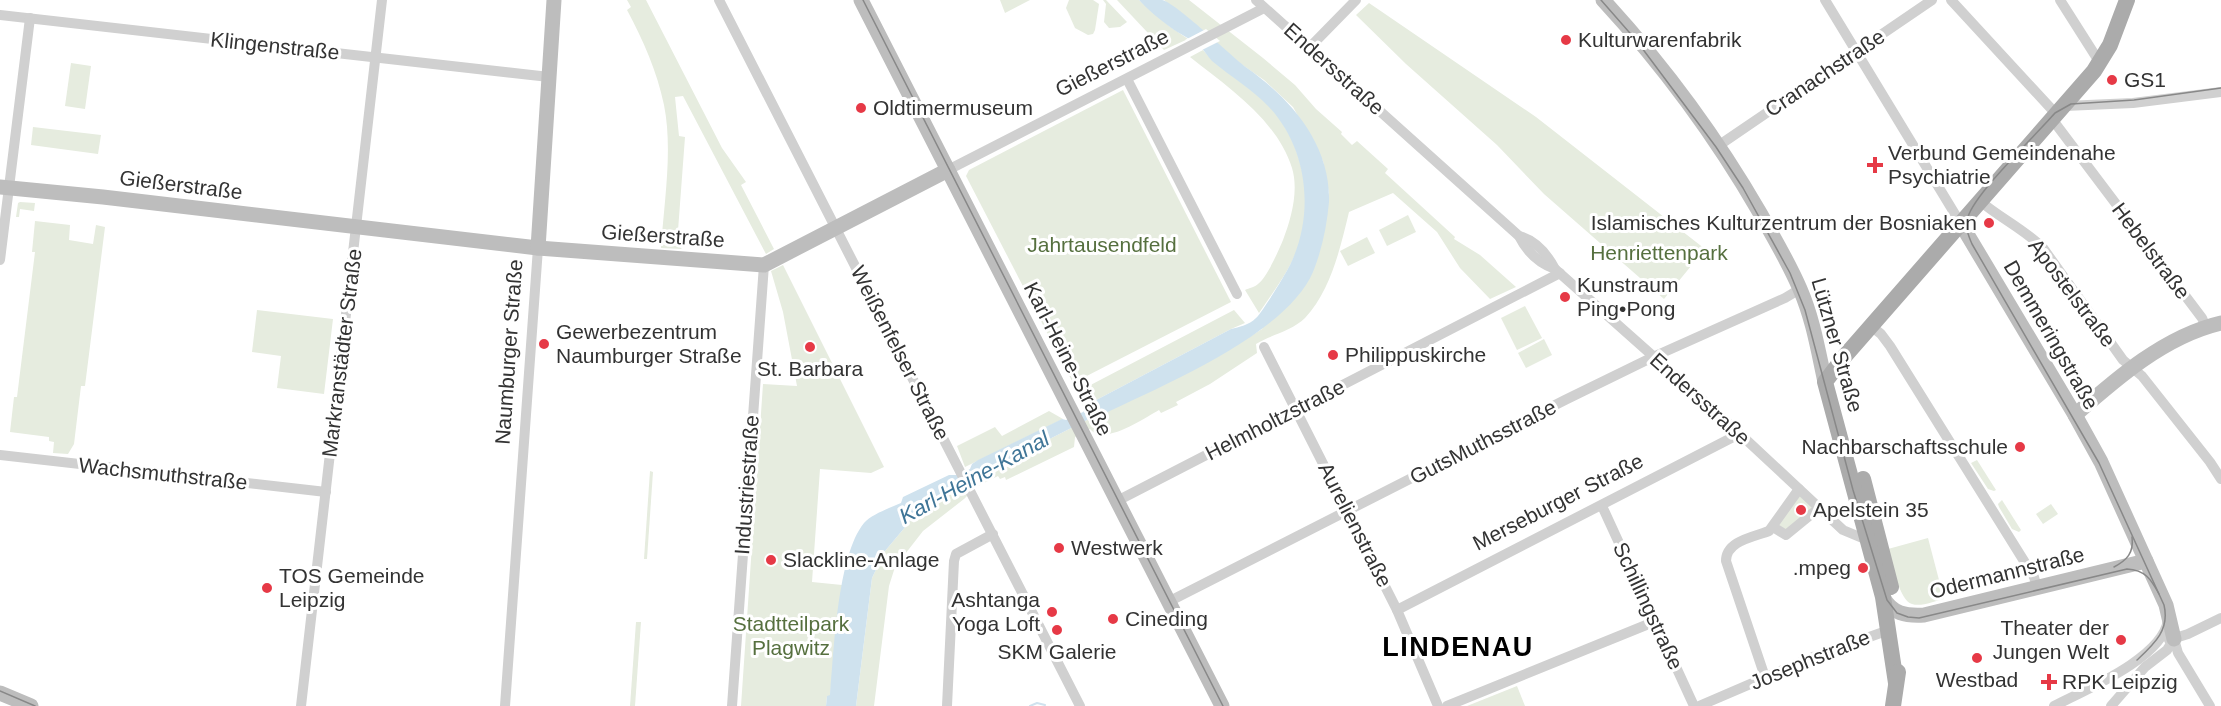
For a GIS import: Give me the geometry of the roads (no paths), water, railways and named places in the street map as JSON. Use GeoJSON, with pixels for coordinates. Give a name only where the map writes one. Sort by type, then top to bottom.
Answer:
{"type":"FeatureCollection","features":[{"type":"Feature","properties":{"kind":"main road"},"geometry":{"type":"LineString","coordinates":[[1829,376],[1961,224],[1986,206],[2100,63],[2110,45],[2127,0]]}},
{"type":"Feature","properties":{"kind":"main road","name":"Lützner Straße"},"geometry":{"type":"LineString","coordinates":[[1829,376],[1870,535],[1889,630],[1896,683]]}},
{"type":"Feature","properties":{"kind":"main road","name":"Lützner Straße"},"geometry":{"type":"LineString","coordinates":[[1870,535],[1896,612],[1900,656],[1893,706]]}},
{"type":"Feature","properties":{"kind":"street","name":"Markranstädter Straße"},"geometry":{"type":"LineString","coordinates":[[301,706],[382,0]]}},
{"type":"Feature","properties":{"kind":"street","name":"Naumburger Straße"},"geometry":{"type":"LineString","coordinates":[[505,706],[554,0]]}},
{"type":"Feature","properties":{"kind":"street","name":"Weißenfelser Straße"},"geometry":{"type":"LineString","coordinates":[[719,0],[1080,706]]}},
{"type":"Feature","properties":{"kind":"street","name":"Karl-Heine-Straße"},"geometry":{"type":"LineString","coordinates":[[861,0],[1083,433],[1218,705]]}},
{"type":"Feature","properties":{"kind":"street","name":"Endersstraße"},"geometry":{"type":"LineString","coordinates":[[1256,0],[1519,236],[1526,249],[1544,265],[1558,271],[1844,530],[1870,535]]}},
{"type":"Feature","properties":{"kind":"street"},"geometry":{"type":"LineString","coordinates":[[1310,47],[1356,0]]}},
{"type":"Feature","properties":{"kind":"street","name":"Lützner Straße"},"geometry":{"type":"LineString","coordinates":[[1604,0],[1665,73],[1718,146],[1767,226],[1800,289],[1829,376]]}},
{"type":"Feature","properties":{"kind":"street","name":"Demmeringstraße"},"geometry":{"type":"LineString","coordinates":[[1825,0],[1961,224],[2101,462],[2166,605],[2168,615],[2164,642],[2178,653],[2210,706]]}},
{"type":"Feature","properties":{"kind":"street","name":"Cranachstraße"},"geometry":{"type":"LineString","coordinates":[[1718,146],[1932,0]]}},
{"type":"Feature","properties":{"kind":"street","name":"Hebelstraße"},"geometry":{"type":"LineString","coordinates":[[1951,0],[2058,113],[2202,318],[2205,327]]}},
{"type":"Feature","properties":{"kind":"street"},"geometry":{"type":"LineString","coordinates":[[2060,0],[2100,63]]}},
{"type":"Feature","properties":{"kind":"street","name":"Gießerstraße"},"geometry":{"type":"LineString","coordinates":[[4,187],[537,248],[764,265],[1264,8]]}},
{"type":"Feature","properties":{"kind":"street","name":"Klingenstraße"},"geometry":{"type":"LineString","coordinates":[[0,15],[549,77]]}},
{"type":"Feature","properties":{"kind":"street"},"geometry":{"type":"LineString","coordinates":[[0,260],[4,187],[30,18]]}},
{"type":"Feature","properties":{"kind":"street"},"geometry":{"type":"LineString","coordinates":[[1127,79],[1237,294]]}},
{"type":"Feature","properties":{"kind":"street"},"geometry":{"type":"LineString","coordinates":[[2058,113],[2221,92]]}},
{"type":"Feature","properties":{"kind":"street","name":"Apostelstraße"},"geometry":{"type":"LineString","coordinates":[[1986,206],[2030,235],[2043,248],[2123,360],[2142,376],[2221,479]]}},
{"type":"Feature","properties":{"kind":"street","name":"Industriestraße"},"geometry":{"type":"LineString","coordinates":[[732,706],[764,265]]}},
{"type":"Feature","properties":{"kind":"street","name":"Helmholtzstraße"},"geometry":{"type":"LineString","coordinates":[[1117,501],[1558,271]]}},
{"type":"Feature","properties":{"kind":"street","name":"GutsMuthsstraße"},"geometry":{"type":"LineString","coordinates":[[1168,602],[1653,357],[1785,298],[1800,289]]}},
{"type":"Feature","properties":{"kind":"street"},"geometry":{"type":"LineString","coordinates":[[2074,415],[2132,368],[2205,327],[2221,323]]}},
{"type":"Feature","properties":{"kind":"street"},"geometry":{"type":"LineString","coordinates":[[1871,326],[1881,334],[1908,375],[2034,577],[2037,588]]}},
{"type":"Feature","properties":{"kind":"street"},"geometry":{"type":"LineString","coordinates":[[1820,346],[1834,353],[1850,350]]}},
{"type":"Feature","properties":{"kind":"street","name":"Aurelienstraße"},"geometry":{"type":"LineString","coordinates":[[1264,347],[1398,610],[1438,706]]}},
{"type":"Feature","properties":{"kind":"street","name":"Merseburger Straße"},"geometry":{"type":"LineString","coordinates":[[1398,610],[1740,434]]}},
{"type":"Feature","properties":{"kind":"street","name":"Wachsmuthstraße"},"geometry":{"type":"LineString","coordinates":[[0,455],[326,492]]}},
{"type":"Feature","properties":{"kind":"street"},"geometry":{"type":"LineString","coordinates":[[1773,527],[1775,519],[1799,489]]}},
{"type":"Feature","properties":{"kind":"street","name":"Schillingstraße"},"geometry":{"type":"LineString","coordinates":[[1602,506],[1694,706]]}},
{"type":"Feature","properties":{"kind":"street"},"geometry":{"type":"LineString","coordinates":[[1773,527],[1786,535],[1819,508]]}},
{"type":"Feature","properties":{"kind":"street"},"geometry":{"type":"LineString","coordinates":[[1765,677],[1726,561],[1726,553],[1730,547],[1773,527]]}},
{"type":"Feature","properties":{"kind":"street"},"geometry":{"type":"LineString","coordinates":[[946,706],[954,561],[956,554],[993,534]]}},
{"type":"Feature","properties":{"kind":"street","name":"Odermannstraße"},"geometry":{"type":"LineString","coordinates":[[1896,612],[1924,615],[2146,561]]}},
{"type":"Feature","properties":{"kind":"street"},"geometry":{"type":"LineString","coordinates":[[1882,597],[1896,612]]}},
{"type":"Feature","properties":{"kind":"street"},"geometry":{"type":"LineString","coordinates":[[2054,706],[2138,660],[2164,642],[2221,618]]}},
{"type":"Feature","properties":{"kind":"street"},"geometry":{"type":"LineString","coordinates":[[1447,706],[1656,621]]}},
{"type":"Feature","properties":{"kind":"street","name":"Josephstraße"},"geometry":{"type":"LineString","coordinates":[[1699,706],[1813,657],[1889,630]]}},
{"type":"Feature","properties":{"kind":"street"},"geometry":{"type":"LineString","coordinates":[[2111,706],[2145,667],[2167,650],[2164,642]]}},
{"type":"Feature","properties":{"kind":"street"},"geometry":{"type":"LineString","coordinates":[[0,693],[31,706]]}},
{"type":"Feature","properties":{"kind":"water","name":"Karl-Heine-Kanal"},"geometry":{"type":"Polygon","coordinates":[[[1139,0],[1162,0],[1179,10],[1278,93],[1305,124],[1323,161],[1328,181],[1327,220],[1313,272],[1298,296],[1275,318],[1215,359],[1149,393],[1089,419],[959,485],[957,490],[917,513],[885,551],[872,578],[856,706],[826,706],[827,696],[830,695],[835,630],[842,581],[855,538],[867,520],[901,503],[903,497],[949,475],[958,475],[970,469],[972,464],[978,460],[1062,419],[1066,420],[1083,412],[1083,407],[1231,329],[1250,322],[1264,308],[1290,265],[1303,225],[1304,183],[1292,142],[1282,124],[1256,94],[1212,61],[1197,44],[1166,24],[1139,0]]]}},
{"type":"Feature","properties":{"kind":"waterway"},"geometry":{"type":"LineString","coordinates":[[1030,706],[1037,703],[1045,705]]}},
{"type":"Feature","properties":{"kind":"tram line"},"geometry":{"type":"LineString","coordinates":[[863,0],[1223,706]]}},
{"type":"Feature","properties":{"kind":"tram line"},"geometry":{"type":"LineString","coordinates":[[1601,0],[1636,40],[1716,147],[1743,188],[1790,273],[1805,310],[1853,490],[1887,600],[1897,613],[1919,618],[2127,569],[2147,576],[2159,594]]}},
{"type":"Feature","properties":{"kind":"tram line"},"geometry":{"type":"LineString","coordinates":[[2137,660],[2155,642],[2163,629],[2164,605],[2099,463],[1972,244],[1967,231],[1967,221],[1982,194],[2007,164],[2055,113],[2071,104],[2134,100],[2221,88]]}},
{"type":"Feature","properties":{"kind":"tram line"},"geometry":{"type":"LineString","coordinates":[[2114,567],[2129,555],[2132,537]]}},
{"type":"Feature","properties":{"kind":"tram line"},"geometry":{"type":"LineString","coordinates":[[0,691],[35,706]]}},
{"type":"Feature","properties":{"kind":"place","name":"Kulturwarenfabrik"},"geometry":{"type":"Point","coordinates":[1566,40]}},
{"type":"Feature","properties":{"kind":"place","name":"GS1"},"geometry":{"type":"Point","coordinates":[2112,80]}},
{"type":"Feature","properties":{"kind":"place","name":"Oldtimermuseum"},"geometry":{"type":"Point","coordinates":[861,108]}},
{"type":"Feature","properties":{"kind":"place","name":"Verbund Gemeindenahe Psychiatrie"},"geometry":{"type":"Point","coordinates":[1875,165]}},
{"type":"Feature","properties":{"kind":"place","name":"Islamisches Kulturzentrum der Bosniaken"},"geometry":{"type":"Point","coordinates":[1989,223]}},
{"type":"Feature","properties":{"kind":"place","name":"Kunstraum Ping•Pong"},"geometry":{"type":"Point","coordinates":[1565,297]}},
{"type":"Feature","properties":{"kind":"place","name":"Gewerbezentrum Naumburger Straße"},"geometry":{"type":"Point","coordinates":[544,344]}},
{"type":"Feature","properties":{"kind":"place","name":"St. Barbara"},"geometry":{"type":"Point","coordinates":[810,347]}},
{"type":"Feature","properties":{"kind":"place","name":"Philippuskirche"},"geometry":{"type":"Point","coordinates":[1333,355]}},
{"type":"Feature","properties":{"kind":"place","name":"Nachbarschaftsschule"},"geometry":{"type":"Point","coordinates":[2020,447]}},
{"type":"Feature","properties":{"kind":"place","name":"Apelstein 35"},"geometry":{"type":"Point","coordinates":[1801,510]}},
{"type":"Feature","properties":{"kind":"place","name":"Westwerk"},"geometry":{"type":"Point","coordinates":[1059,548]}},
{"type":"Feature","properties":{"kind":"place","name":"Slackline-Anlage"},"geometry":{"type":"Point","coordinates":[771,560]}},
{"type":"Feature","properties":{"kind":"place","name":".mpeg"},"geometry":{"type":"Point","coordinates":[1863,568]}},
{"type":"Feature","properties":{"kind":"place","name":"TOS Gemeinde Leipzig"},"geometry":{"type":"Point","coordinates":[267,588]}},
{"type":"Feature","properties":{"kind":"place","name":"Ashtanga Yoga Loft"},"geometry":{"type":"Point","coordinates":[1052,612]}},
{"type":"Feature","properties":{"kind":"place","name":"Cineding"},"geometry":{"type":"Point","coordinates":[1113,619]}},
{"type":"Feature","properties":{"kind":"place","name":"SKM Galerie"},"geometry":{"type":"Point","coordinates":[1057,630]}},
{"type":"Feature","properties":{"kind":"place","name":"Theater der Jungen Welt"},"geometry":{"type":"Point","coordinates":[2121,640]}},
{"type":"Feature","properties":{"kind":"place","name":"Westbad"},"geometry":{"type":"Point","coordinates":[1977,658]}},
{"type":"Feature","properties":{"kind":"place","name":"RPK Leipzig"},"geometry":{"type":"Point","coordinates":[2049,682]}},
{"type":"Feature","properties":{"kind":"district","name":"LINDENAU"},"geometry":{"type":"Point","coordinates":[1458,647]}},
{"type":"Feature","properties":{"kind":"park label","name":"Jahrtausendfeld"},"geometry":{"type":"Point","coordinates":[1102,245]}},
{"type":"Feature","properties":{"kind":"park label","name":"Henriettenpark"},"geometry":{"type":"Point","coordinates":[1659,253]}},
{"type":"Feature","properties":{"kind":"park label","name":"Stadtteilpark Plagwitz"},"geometry":{"type":"Point","coordinates":[791,636]}}]}
